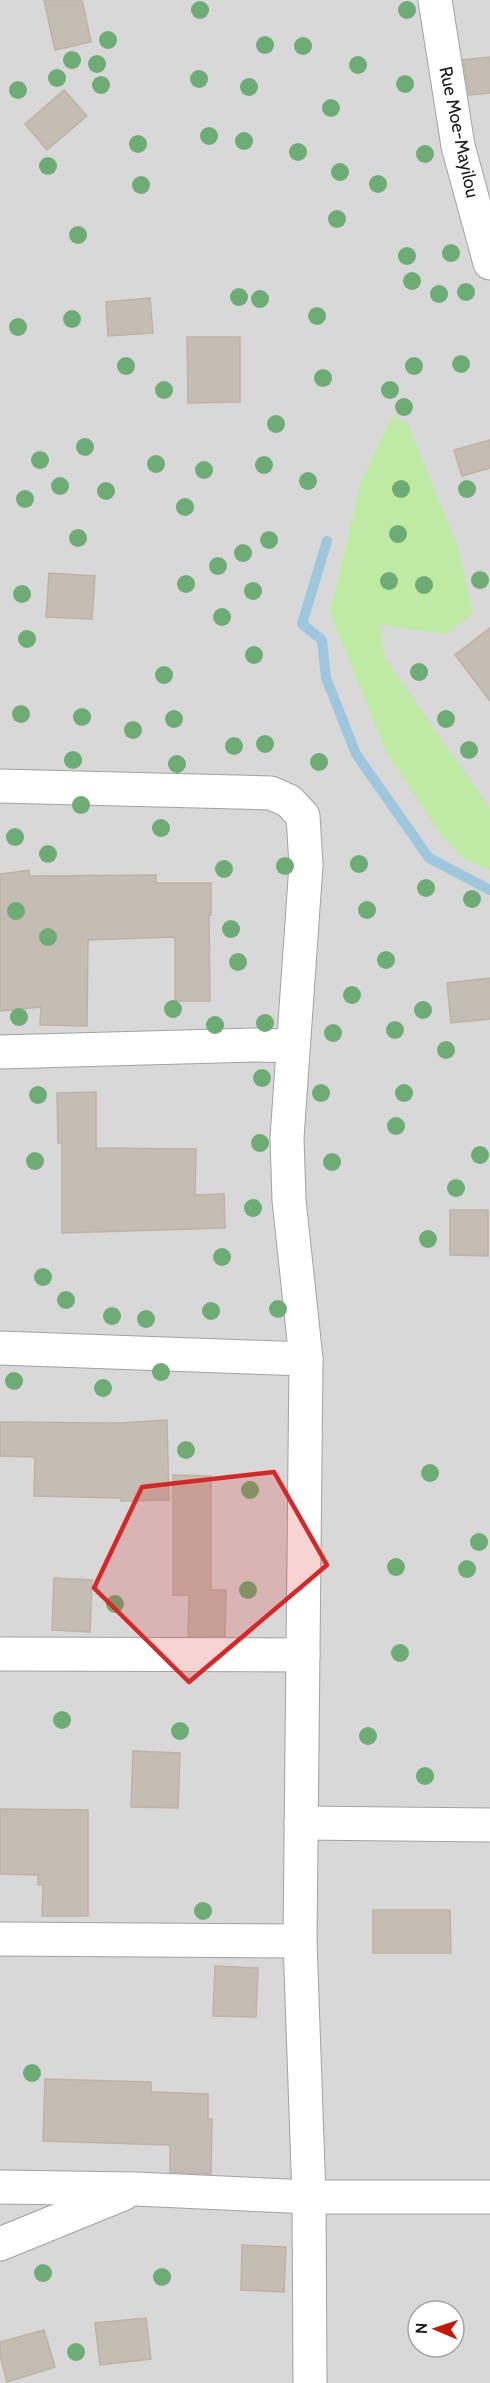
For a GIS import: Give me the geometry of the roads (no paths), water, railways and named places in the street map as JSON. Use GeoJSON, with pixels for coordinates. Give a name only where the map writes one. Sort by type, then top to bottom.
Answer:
{"type":"FeatureCollection","features":[{"type":"Feature","properties":{"kind":"street","name":"Rue Moe-Mayilou"},"geometry":{"type":"LineString","coordinates":[[435,0],[458,146],[490,263]]}},
{"type":"Feature","properties":{"kind":"street"},"geometry":{"type":"LineString","coordinates":[[0,786],[271,793],[289,801],[303,816],[306,865],[287,1138],[289,1189],[306,1359],[300,1941],[309,2197],[310,2383]]}},
{"type":"Feature","properties":{"kind":"street"},"geometry":{"type":"LineString","coordinates":[[0,1053],[255,1045],[293,1046]]}},
{"type":"Feature","properties":{"kind":"street"},"geometry":{"type":"LineString","coordinates":[[0,1348],[306,1359]]}},
{"type":"Feature","properties":{"kind":"street"},"geometry":{"type":"LineString","coordinates":[[0,1654],[303,1655]]}},
{"type":"Feature","properties":{"kind":"street"},"geometry":{"type":"LineString","coordinates":[[301,1822],[490,1825]]}},
{"type":"Feature","properties":{"kind":"street"},"geometry":{"type":"LineString","coordinates":[[0,1939],[300,1941]]}},
{"type":"Feature","properties":{"kind":"street"},"geometry":{"type":"LineString","coordinates":[[0,2187],[136,2188],[309,2197],[490,2197]]}},
{"type":"Feature","properties":{"kind":"street"},"geometry":{"type":"LineString","coordinates":[[0,2244],[136,2188]]}},
{"type":"Feature","properties":{"kind":"waterway"},"geometry":{"type":"LineString","coordinates":[[327,541],[302,624],[322,640],[326,678],[356,754],[429,858],[490,890]]}}]}
